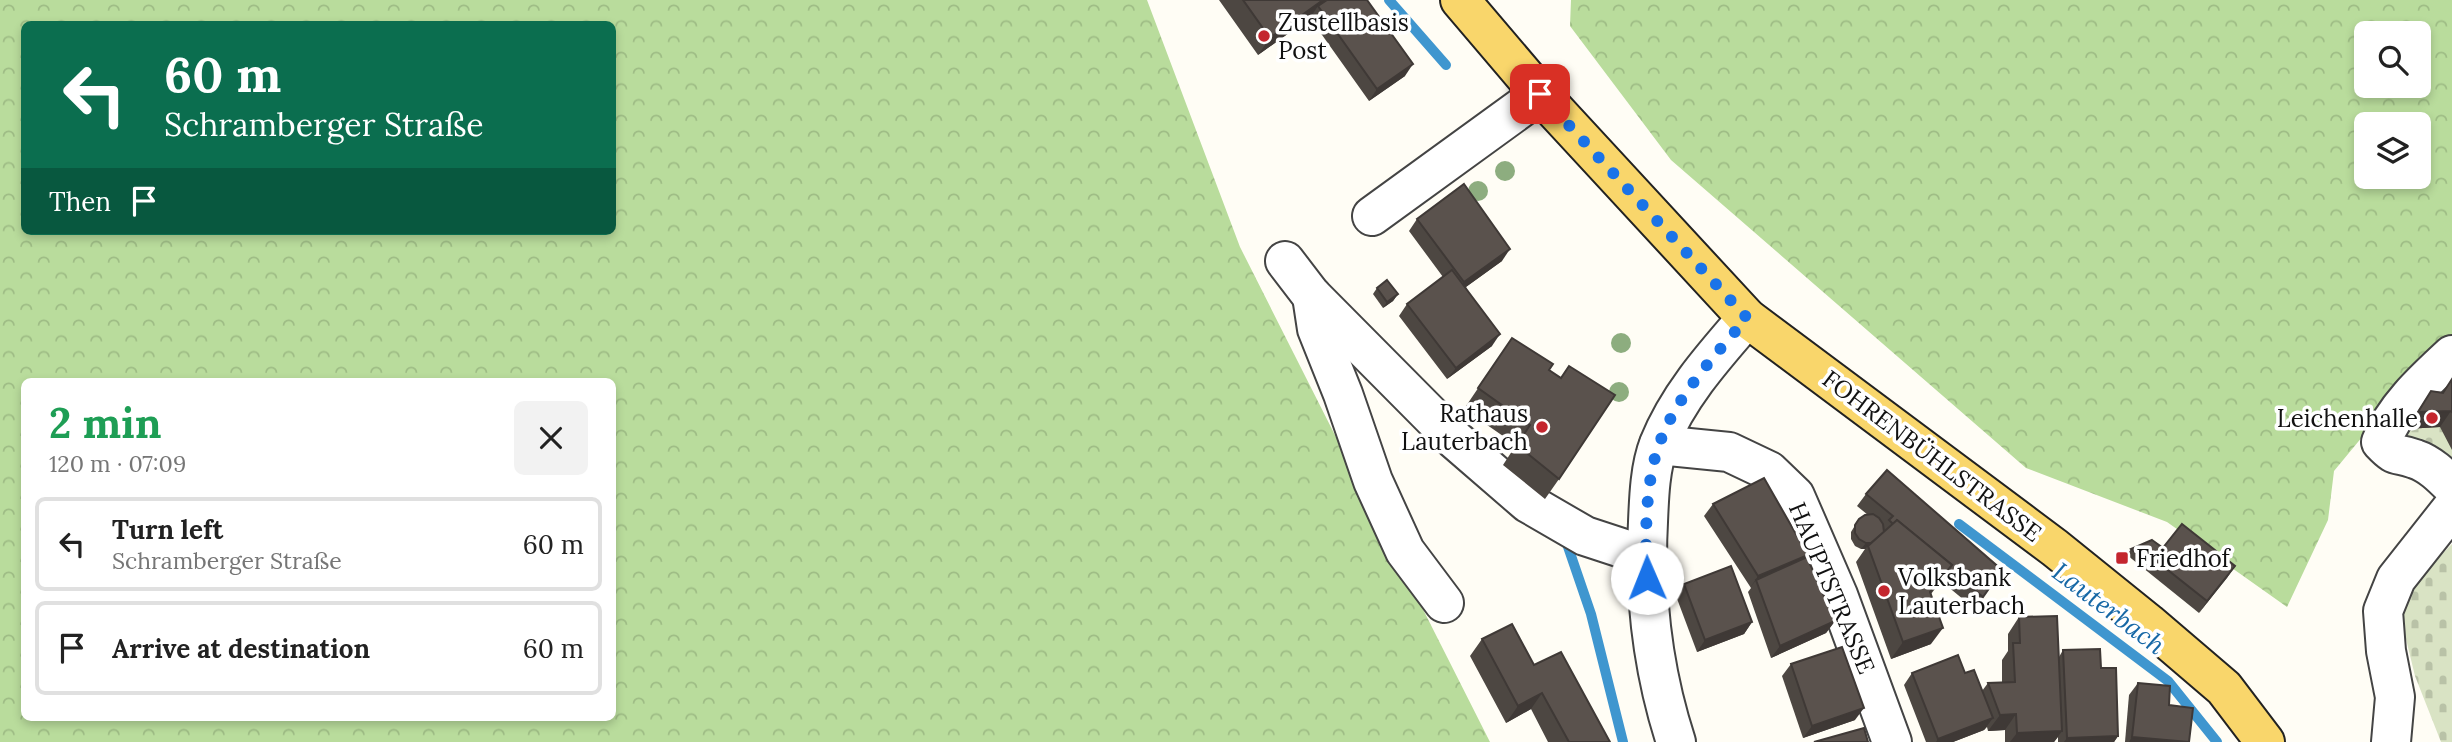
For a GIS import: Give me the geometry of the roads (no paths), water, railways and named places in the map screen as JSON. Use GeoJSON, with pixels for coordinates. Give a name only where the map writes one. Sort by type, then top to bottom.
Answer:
{"type":"FeatureCollection","features":[{"type":"Feature","properties":{"kind":"main road","name":"FOHRENBÜHLSTRASSE"},"geometry":{"type":"LineString","coordinates":[[1460,0],[1540,94],[1747,318],[2022,523],[2148,623],[2224,688],[2265,742]]}},
{"type":"Feature","properties":{"kind":"street"},"geometry":{"type":"LineString","coordinates":[[1372,216],[1540,94]]}},
{"type":"Feature","properties":{"kind":"street"},"geometry":{"type":"LineString","coordinates":[[1285,261],[1311,295],[1454,439],[1528,503],[1585,536],[1646,556]]}},
{"type":"Feature","properties":{"kind":"street"},"geometry":{"type":"LineString","coordinates":[[1311,295],[1317,329],[1373,481],[1405,551],[1444,603]]}},
{"type":"Feature","properties":{"kind":"street"},"geometry":{"type":"LineString","coordinates":[[1676,742],[1662,698],[1649,622],[1646,556],[1649,495],[1659,445],[1673,416],[1700,373],[1747,318]]}},
{"type":"Feature","properties":{"kind":"street"},"geometry":{"type":"LineString","coordinates":[[2452,355],[2388,423],[2381,442],[2393,455],[2414,458],[2434,468],[2452,486]]}},
{"type":"Feature","properties":{"kind":"street","name":"HAUPTSTRASSE"},"geometry":{"type":"LineString","coordinates":[[1659,445],[1729,452],[1769,471],[1795,496],[1838,595],[1892,742]]}},
{"type":"Feature","properties":{"kind":"street"},"geometry":{"type":"LineString","coordinates":[[2391,742],[2395,697],[2386,651],[2383,611],[2396,579],[2452,508]]}},
{"type":"Feature","properties":{"kind":"waterway","name":"Lauterbach"},"geometry":{"type":"LineString","coordinates":[[1389,0],[1446,65]]}},
{"type":"Feature","properties":{"kind":"waterway","name":"Lauterbach"},"geometry":{"type":"LineString","coordinates":[[1959,524],[2168,681],[2217,742]]}},
{"type":"Feature","properties":{"kind":"waterway"},"geometry":{"type":"LineString","coordinates":[[1566,541],[1591,614],[1623,742]]}},
{"type":"Feature","properties":{"kind":"place","name":"Zustellbasis Post"},"geometry":{"type":"Point","coordinates":[1264,36]}},
{"type":"Feature","properties":{"kind":"place","name":"Leichenhalle"},"geometry":{"type":"Point","coordinates":[2432,418]}},
{"type":"Feature","properties":{"kind":"place","name":"Rathaus Lauterbach"},"geometry":{"type":"Point","coordinates":[1542,427]}},
{"type":"Feature","properties":{"kind":"place","name":"Friedhof"},"geometry":{"type":"Point","coordinates":[2122,558]}},
{"type":"Feature","properties":{"kind":"place","name":"Volksbank Lauterbach"},"geometry":{"type":"Point","coordinates":[1884,591]}}]}
